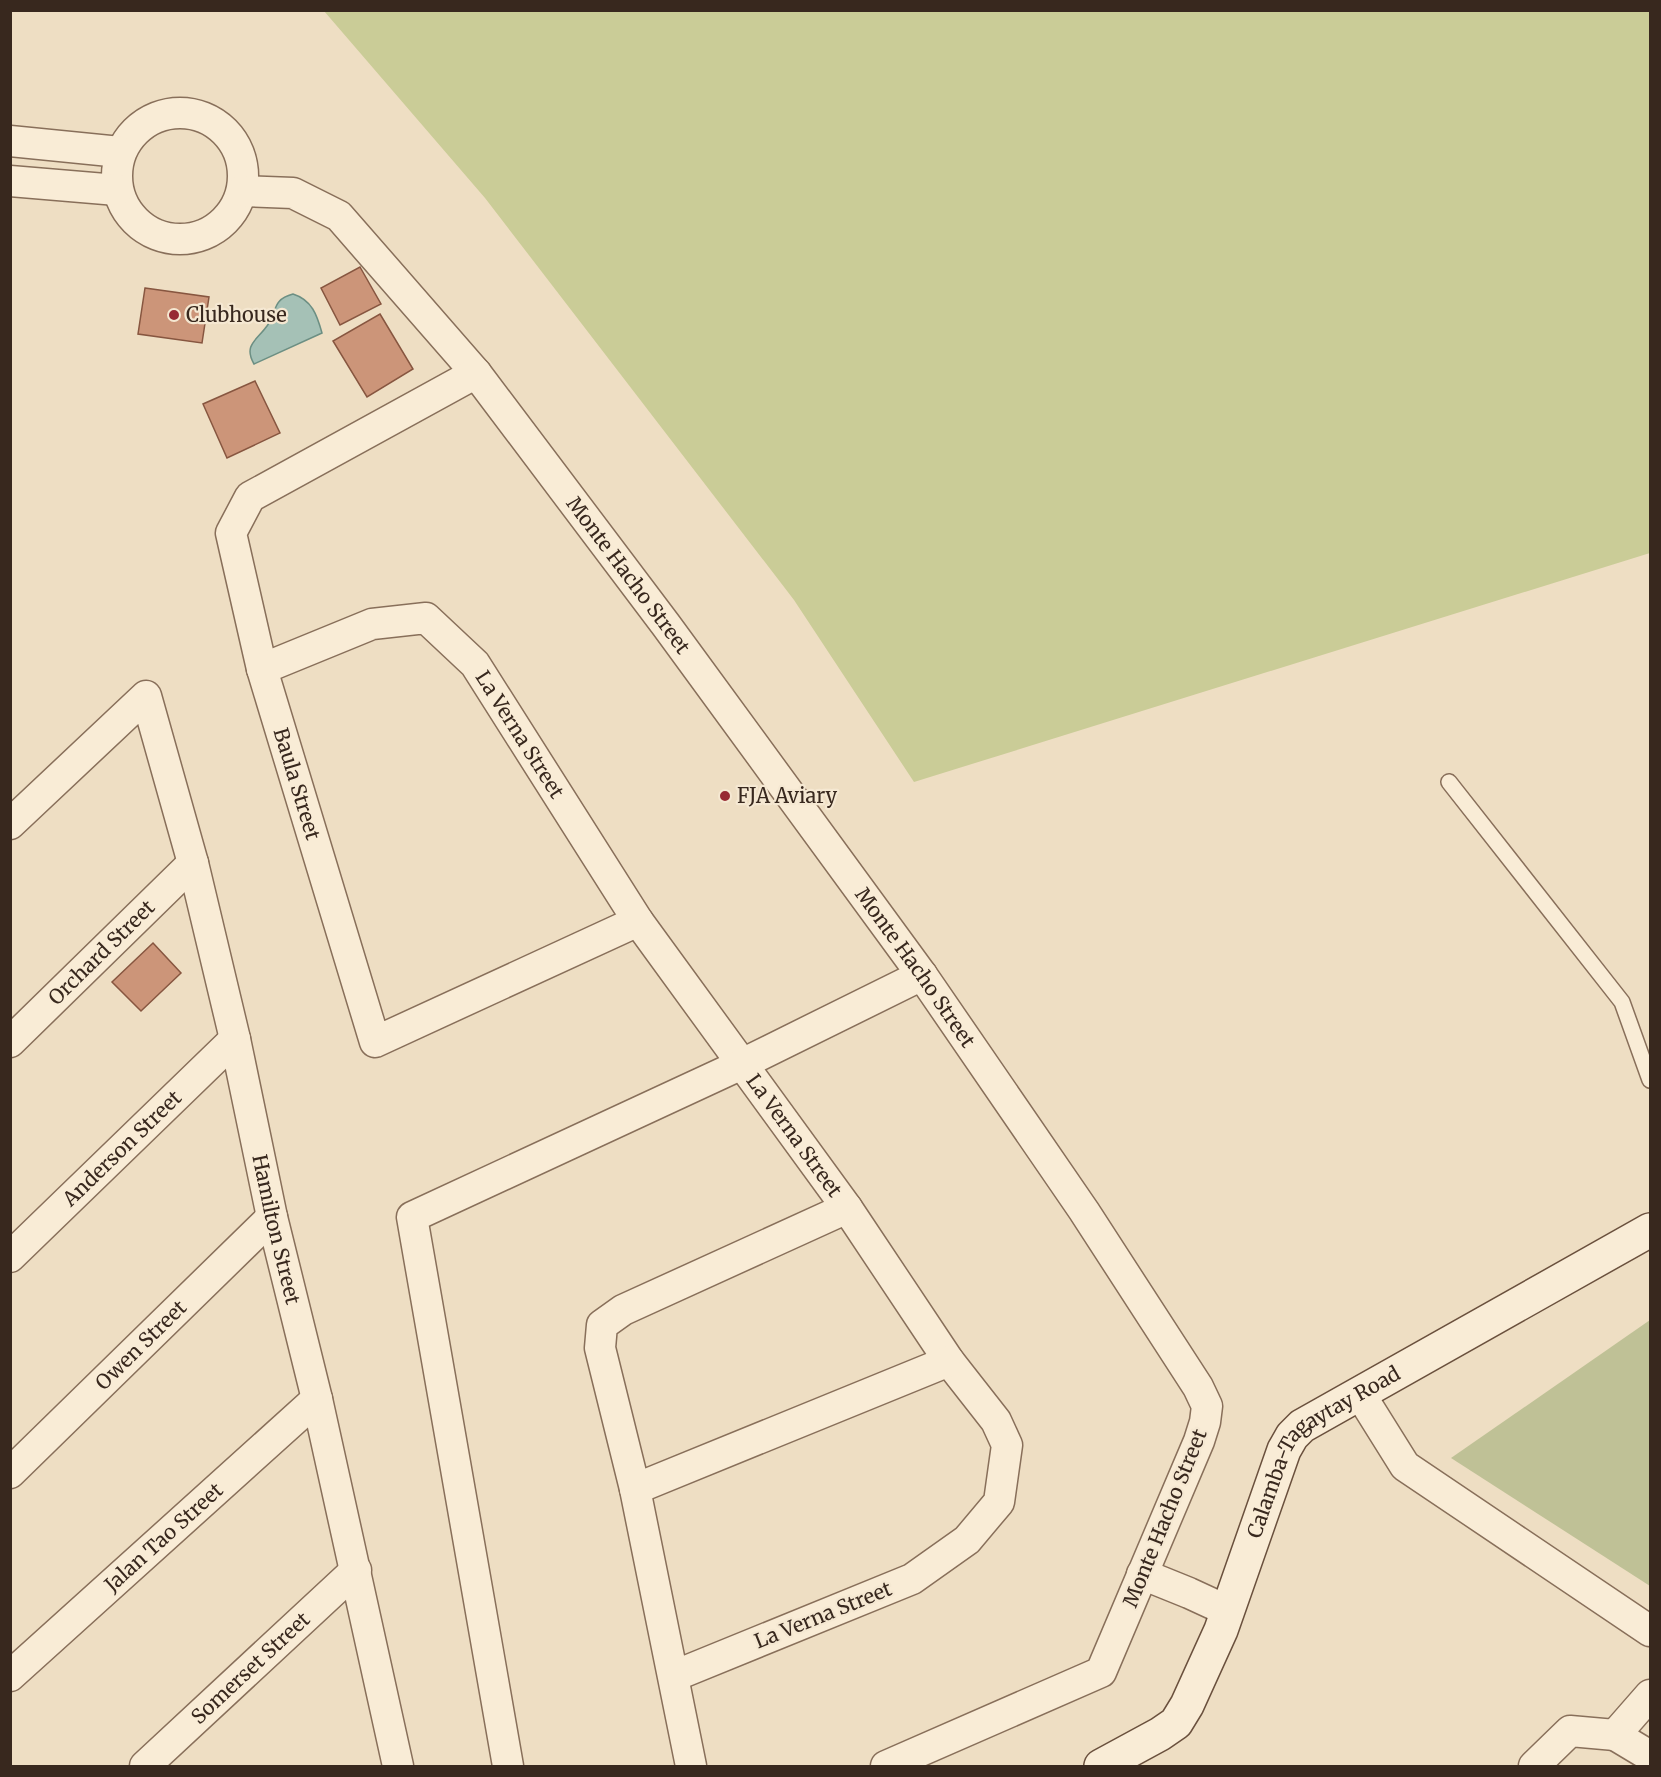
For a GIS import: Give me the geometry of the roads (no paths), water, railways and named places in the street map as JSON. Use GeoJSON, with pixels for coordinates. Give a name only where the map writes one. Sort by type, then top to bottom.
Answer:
{"type":"FeatureCollection","features":[{"type":"Feature","properties":{"kind":"main road","name":"Calamba-Tagaytay Road"},"geometry":{"type":"LineString","coordinates":[[1101,1767],[1176,1723],[1221,1630],[1284,1450],[1292,1436],[1302,1426],[1650,1230]]}},
{"type":"Feature","properties":{"kind":"street"},"geometry":{"type":"LineString","coordinates":[[191,114],[217,123],[233,141],[242,166],[242,192],[230,213],[213,231],[192,238],[168,239],[145,231],[129,215],[117,190],[120,152],[129,136],[144,124],[167,116],[191,114]]}},
{"type":"Feature","properties":{"kind":"street"},"geometry":{"type":"LineString","coordinates":[[10,141],[120,152]]}},
{"type":"Feature","properties":{"kind":"street"},"geometry":{"type":"LineString","coordinates":[[10,181],[117,190]]}},
{"type":"Feature","properties":{"kind":"street","name":"Monte Hacho Street"},"geometry":{"type":"LineString","coordinates":[[242,192],[293,193],[339,216],[476,373],[666,625],[922,975],[1084,1211],[1198,1387],[1207,1406],[1199,1441],[1101,1672],[886,1767]]}},
{"type":"Feature","properties":{"kind":"street","name":"Baula Street"},"geometry":{"type":"LineString","coordinates":[[476,373],[250,496],[231,532],[262,669],[375,1042],[638,921]]}},
{"type":"Feature","properties":{"kind":"street","name":"La Verna Street"},"geometry":{"type":"LineString","coordinates":[[262,669],[372,624],[426,618],[476,664],[638,921],[847,1208],[949,1361],[996,1420],[1007,1446],[999,1502],[967,1540],[912,1579],[674,1676]]}},
{"type":"Feature","properties":{"kind":"street","name":"Hamilton Street"},"geometry":{"type":"LineString","coordinates":[[10,824],[146,696],[193,863],[235,1039],[272,1217],[356,1570],[389,1761]]}},
{"type":"Feature","properties":{"kind":"street","name":"Orchard Street"},"geometry":{"type":"LineString","coordinates":[[10,1042],[193,863]]}},
{"type":"Feature","properties":{"kind":"street"},"geometry":{"type":"LineString","coordinates":[[508,1767],[412,1216],[742,1064],[922,975]]}},
{"type":"Feature","properties":{"kind":"street","name":"Anderson Street"},"geometry":{"type":"LineString","coordinates":[[10,1257],[235,1039]]}},
{"type":"Feature","properties":{"kind":"street"},"geometry":{"type":"LineString","coordinates":[[692,1767],[635,1489],[600,1348],[602,1325],[623,1310],[847,1208]]}},
{"type":"Feature","properties":{"kind":"street","name":"Owen Street"},"geometry":{"type":"LineString","coordinates":[[10,1473],[272,1217]]}},
{"type":"Feature","properties":{"kind":"street"},"geometry":{"type":"LineString","coordinates":[[635,1489],[949,1361]]}},
{"type":"Feature","properties":{"kind":"street"},"geometry":{"type":"LineString","coordinates":[[1360,1394],[1405,1466],[1650,1631]]}},
{"type":"Feature","properties":{"kind":"street","name":"Jalan Tao Street"},"geometry":{"type":"LineString","coordinates":[[10,1676],[317,1399]]}},
{"type":"Feature","properties":{"kind":"street","name":"Somerset Street"},"geometry":{"type":"LineString","coordinates":[[145,1767],[356,1570]]}},
{"type":"Feature","properties":{"kind":"street"},"geometry":{"type":"LineString","coordinates":[[1142,1574],[1228,1611]]}},
{"type":"Feature","properties":{"kind":"street"},"geometry":{"type":"LineString","coordinates":[[1615,1735],[1650,1695]]}},
{"type":"Feature","properties":{"kind":"street"},"geometry":{"type":"LineString","coordinates":[[1534,1767],[1570,1731],[1615,1735],[1650,1756]]}},
{"type":"Feature","properties":{"kind":"lane"},"geometry":{"type":"LineString","coordinates":[[1449,782],[1622,1002],[1650,1080]]}},
{"type":"Feature","properties":{"kind":"place","name":"Clubhouse"},"geometry":{"type":"Point","coordinates":[174,315]}},
{"type":"Feature","properties":{"kind":"place","name":"FJA Aviary"},"geometry":{"type":"Point","coordinates":[725,796]}}]}
